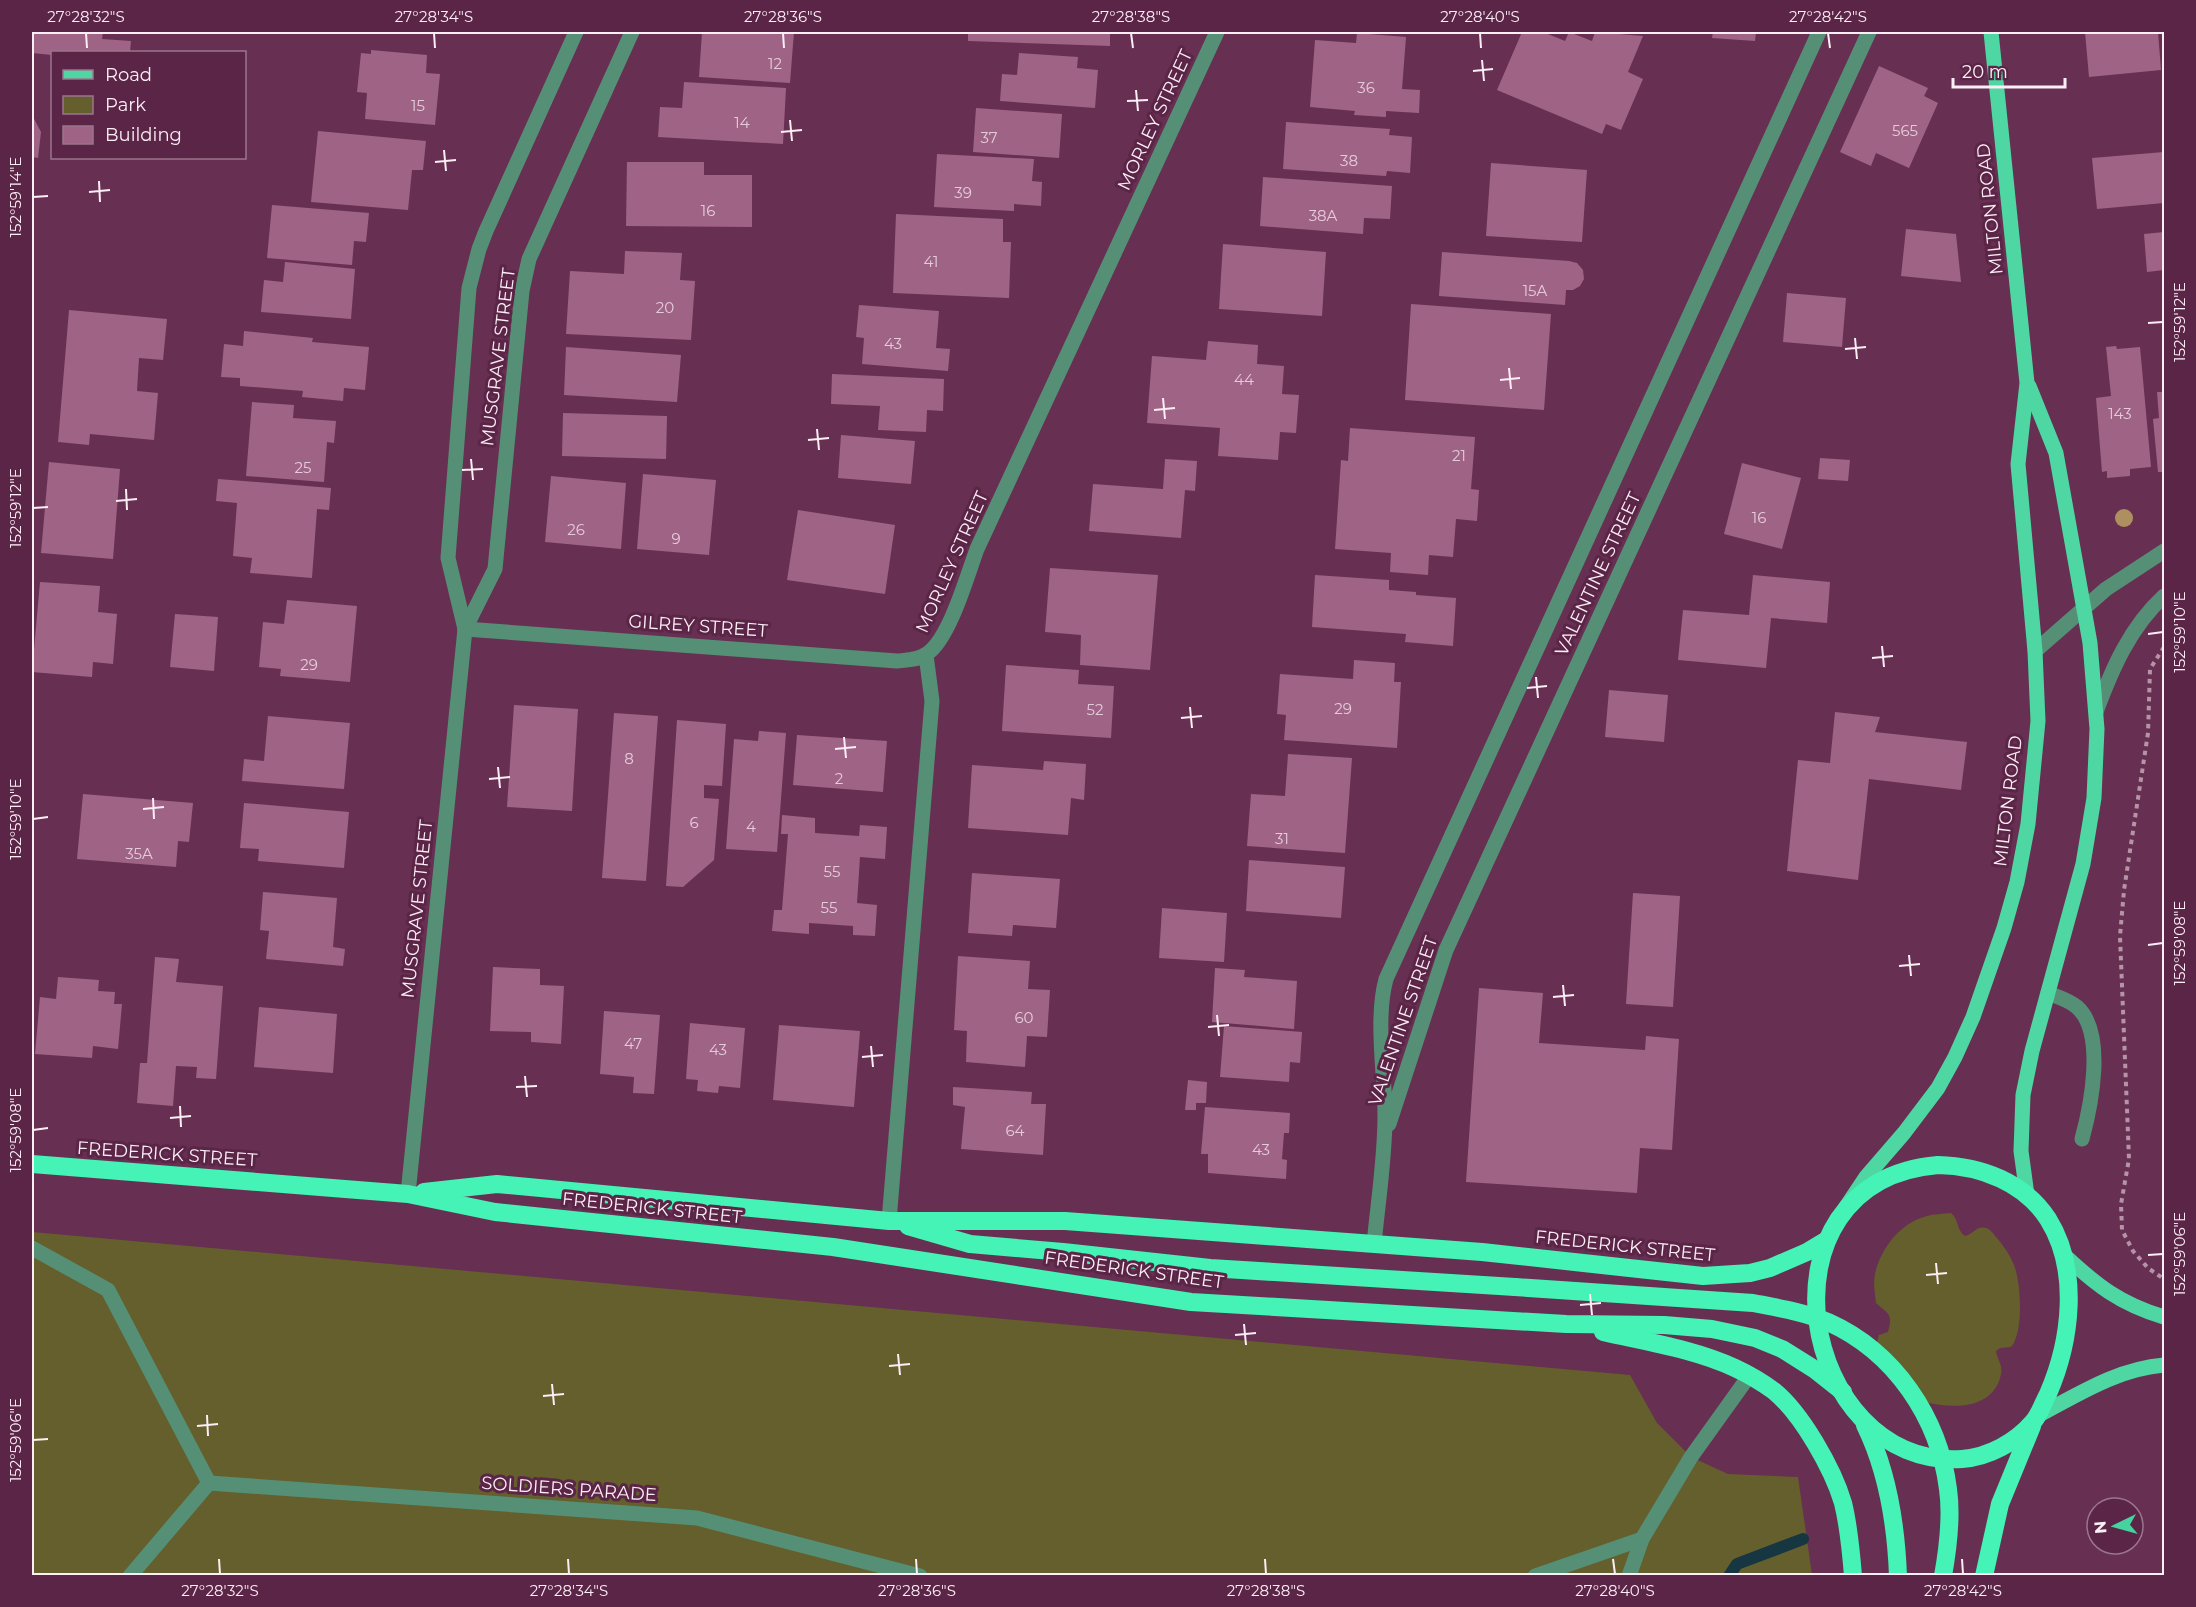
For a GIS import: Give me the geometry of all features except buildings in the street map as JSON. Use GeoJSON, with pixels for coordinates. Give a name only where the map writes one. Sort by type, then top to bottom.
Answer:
{"type":"FeatureCollection","features":[{"type":"Feature","properties":{"kind":"highway","name":"FREDERICK STREET"},"geometry":{"type":"LineString","coordinates":[[32,1164],[408,1194],[495,1212],[833,1247],[1191,1302],[1572,1324],[1664,1324],[1737,1333],[1782,1349],[1814,1369],[1843,1392]]}},
{"type":"Feature","properties":{"kind":"highway"},"geometry":{"type":"LineString","coordinates":[[1898,1575],[1896,1529],[1877,1452],[1863,1420],[1833,1376],[1826,1358],[1818,1325],[1818,1275],[1827,1240],[1851,1202],[1873,1185],[1906,1170],[1923,1166],[1952,1165],[1987,1172],[2014,1186],[2027,1196],[2046,1217],[2063,1254],[2068,1297],[2067,1334],[2059,1367],[2000,1504],[1984,1575]]}},
{"type":"Feature","properties":{"kind":"highway","name":"FREDERICK STREET"},"geometry":{"type":"LineString","coordinates":[[408,1194],[497,1184],[889,1221],[1065,1221],[1482,1252],[1703,1276],[1750,1273],[1770,1268],[1793,1259],[1827,1240]]}},
{"type":"Feature","properties":{"kind":"highway"},"geometry":{"type":"LineString","coordinates":[[889,1221],[970,1244],[1210,1268],[1754,1303],[1791,1310],[1828,1323],[1854,1336],[1882,1357],[1921,1406],[1935,1435],[1949,1491],[1949,1538],[1943,1575]]}},
{"type":"Feature","properties":{"kind":"highway"},"geometry":{"type":"LineString","coordinates":[[1572,1324],[1704,1356],[1737,1369],[1774,1391],[1798,1416],[1824,1460],[1842,1502],[1850,1543],[1853,1575]]}},
{"type":"Feature","properties":{"kind":"highway"},"geometry":{"type":"LineString","coordinates":[[1863,1420],[1891,1442],[1908,1450],[1954,1459],[1975,1457],[1993,1451],[2014,1438],[2036,1419]]}},
{"type":"Feature","properties":{"kind":"main road","name":"MILTON ROAD"},"geometry":{"type":"LineString","coordinates":[[1842,1213],[1866,1177],[1904,1133],[1938,1088],[1964,1037],[1988,975],[2017,882],[2028,824],[2038,721],[2035,651],[2018,464],[2027,383],[1991,32]]}},
{"type":"Feature","properties":{"kind":"main road","name":"MILTON ROAD"},"geometry":{"type":"LineString","coordinates":[[2027,383],[2056,453],[2090,643],[2096,712],[2097,764],[2090,831],[2083,864],[2032,1051],[2023,1095],[2021,1151],[2027,1196]]}},
{"type":"Feature","properties":{"kind":"main road"},"geometry":{"type":"LineString","coordinates":[[2063,1254],[2091,1281],[2113,1295],[2142,1310],[2164,1317]]}},
{"type":"Feature","properties":{"kind":"main road"},"geometry":{"type":"LineString","coordinates":[[2036,1419],[2114,1376],[2164,1365]]}},
{"type":"Feature","properties":{"kind":"street","name":"MUSGRAVE STREET"},"geometry":{"type":"LineString","coordinates":[[408,1194],[465,629],[448,558],[469,288],[486,231],[576,32]]}},
{"type":"Feature","properties":{"kind":"street","name":"MUSGRAVE STREET"},"geometry":{"type":"LineString","coordinates":[[465,629],[495,569],[522,291],[529,260],[632,32]]}},
{"type":"Feature","properties":{"kind":"street","name":"MORLEY STREET"},"geometry":{"type":"LineString","coordinates":[[889,1221],[932,701],[926,655],[936,646],[946,631],[977,549],[1217,32]]}},
{"type":"Feature","properties":{"kind":"street","name":"VALENTINE STREET"},"geometry":{"type":"LineString","coordinates":[[1374,1244],[1384,1141],[1382,997],[1386,979],[1819,32]]}},
{"type":"Feature","properties":{"kind":"street","name":"VALENTINE STREET"},"geometry":{"type":"LineString","coordinates":[[1384,1141],[1446,950],[1869,32]]}},
{"type":"Feature","properties":{"kind":"street"},"geometry":{"type":"LineString","coordinates":[[2035,651],[2083,606],[2164,552]]}},
{"type":"Feature","properties":{"kind":"street"},"geometry":{"type":"LineString","coordinates":[[2096,712],[2128,640],[2142,620],[2164,596]]}},
{"type":"Feature","properties":{"kind":"street","name":"GILREY STREET"},"geometry":{"type":"LineString","coordinates":[[465,629],[897,661],[912,660],[926,655]]}},
{"type":"Feature","properties":{"kind":"street"},"geometry":{"type":"LineString","coordinates":[[2048,993],[2078,1007],[2087,1019],[2091,1034],[2094,1060],[2093,1094],[2082,1139]]}},
{"type":"Feature","properties":{"kind":"street"},"geometry":{"type":"LineString","coordinates":[[32,1248],[108,1290],[209,1483],[130,1575]]}},
{"type":"Feature","properties":{"kind":"street"},"geometry":{"type":"LineString","coordinates":[[1629,1575],[1642,1539],[1691,1456],[1749,1376]]}},
{"type":"Feature","properties":{"kind":"street","name":"SOLDIERS PARADE"},"geometry":{"type":"LineString","coordinates":[[209,1483],[697,1518],[920,1575]]}},
{"type":"Feature","properties":{"kind":"street"},"geometry":{"type":"LineString","coordinates":[[1535,1575],[1642,1539]]}},
{"type":"Feature","properties":{"kind":"path"},"geometry":{"type":"LineString","coordinates":[[2164,647],[2150,669],[2148,733],[2124,890],[2120,936],[2129,1159],[2121,1204],[2122,1230],[2133,1251],[2148,1268],[2164,1279]]}},
{"type":"Feature","properties":{"kind":"green space"},"geometry":{"type":"Polygon","coordinates":[[[1951,1213],[1965,1236],[1983,1227],[1993,1233],[2014,1265],[2020,1295],[2020,1319],[2015,1340],[2011,1347],[2000,1348],[1996,1351],[2001,1365],[1997,1386],[1981,1401],[1959,1406],[1925,1402],[1877,1343],[1879,1335],[1888,1332],[1890,1320],[1888,1314],[1876,1303],[1874,1285],[1875,1274],[1882,1255],[1900,1231],[1917,1219],[1951,1213]]]}},
{"type":"Feature","properties":{"kind":"green space"},"geometry":{"type":"Polygon","coordinates":[[[32,1232],[1630,1375],[1657,1423],[1691,1457],[1728,1474],[1798,1477],[1812,1575],[32,1575],[32,1232]]]}},
{"type":"Feature","properties":{"kind":"waterway"},"geometry":{"type":"LineString","coordinates":[[1729,1576],[1737,1564],[1803,1539]]}}]}
